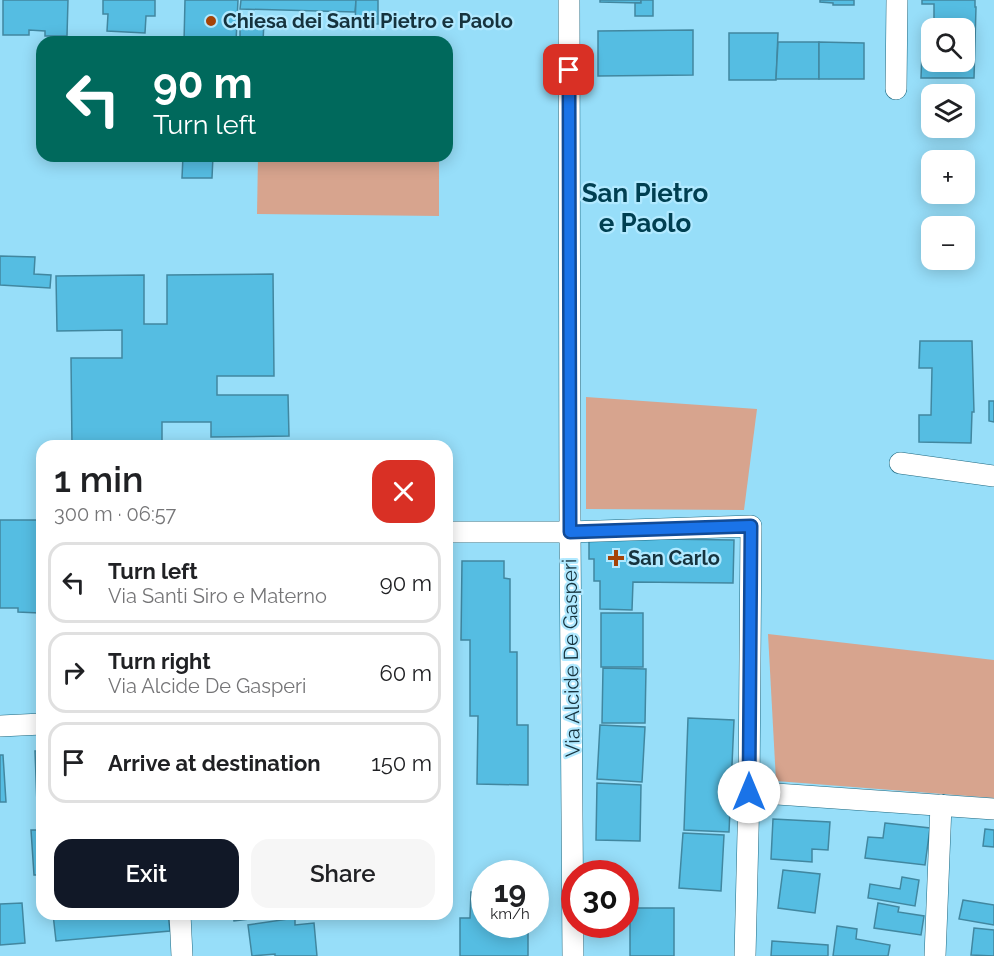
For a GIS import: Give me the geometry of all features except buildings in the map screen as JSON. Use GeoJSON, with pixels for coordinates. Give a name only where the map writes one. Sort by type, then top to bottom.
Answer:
{"type":"FeatureCollection","features":[{"type":"Feature","properties":{"kind":"street","name":"Via Alcide De Gasperi"},"geometry":{"type":"LineString","coordinates":[[569,0],[573,956]]}},
{"type":"Feature","properties":{"kind":"street"},"geometry":{"type":"LineString","coordinates":[[896,89],[897,0]]}},
{"type":"Feature","properties":{"kind":"street"},"geometry":{"type":"LineString","coordinates":[[900,463],[994,476]]}},
{"type":"Feature","properties":{"kind":"street"},"geometry":{"type":"LineString","coordinates":[[453,532],[570,532],[751,526],[745,956]]}},
{"type":"Feature","properties":{"kind":"street"},"geometry":{"type":"LineString","coordinates":[[0,726],[36,724]]}},
{"type":"Feature","properties":{"kind":"street"},"geometry":{"type":"LineString","coordinates":[[749,792],[994,810]]}},
{"type":"Feature","properties":{"kind":"street"},"geometry":{"type":"LineString","coordinates":[[935,956],[941,805]]}},
{"type":"Feature","properties":{"kind":"street"},"geometry":{"type":"LineString","coordinates":[[180,920],[182,956]]}},
{"type":"Feature","properties":{"kind":"shaded area"},"geometry":{"type":"Polygon","coordinates":[[[258,162],[439,162],[439,216],[257,214],[258,162]]]}},
{"type":"Feature","properties":{"kind":"shaded area"},"geometry":{"type":"Polygon","coordinates":[[[586,397],[757,409],[744,510],[586,509],[586,397]]]}},
{"type":"Feature","properties":{"kind":"shaded area"},"geometry":{"type":"Polygon","coordinates":[[[768,634],[994,660],[994,798],[776,781],[768,634]]]}},
{"type":"Feature","properties":{"kind":"place","name":"Chiesa dei Santi Pietro e Paolo"},"geometry":{"type":"Point","coordinates":[211,21]}},
{"type":"Feature","properties":{"kind":"place","name":"San Carlo"},"geometry":{"type":"Point","coordinates":[616,558]}},
{"type":"Feature","properties":{"kind":"district","name":"San Pietro e Paolo"},"geometry":{"type":"Point","coordinates":[645,208]}},
{"type":"Feature","properties":{"kind":"route"},"geometry":{"type":"LineString","coordinates":[[569,70],[570,532],[751,526],[749,792]]}}]}
